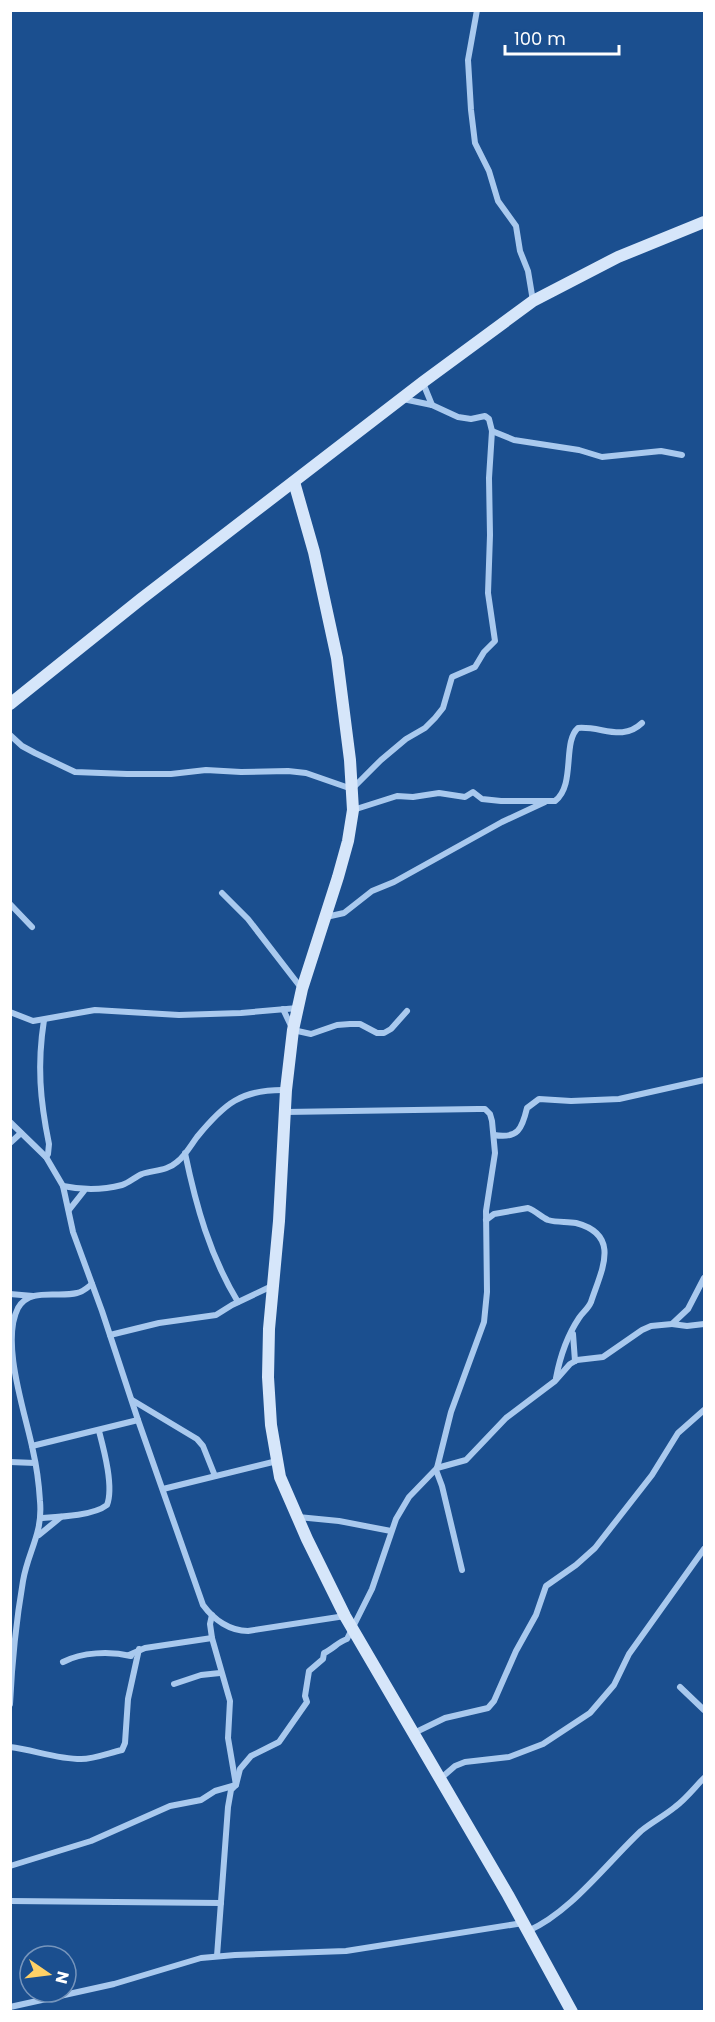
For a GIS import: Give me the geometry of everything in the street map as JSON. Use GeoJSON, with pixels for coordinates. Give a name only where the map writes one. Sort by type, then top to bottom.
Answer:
{"type":"FeatureCollection","features":[{"type":"Feature","properties":{"kind":"street"},"geometry":{"type":"LineString","coordinates":[[477,10],[468,60],[474,137],[489,171],[498,201],[516,226],[520,252],[528,271],[532,301]]}},
{"type":"Feature","properties":{"kind":"street"},"geometry":{"type":"LineString","coordinates":[[10,704],[141,599],[532,301],[618,257],[705,222]]}},
{"type":"Feature","properties":{"kind":"street"},"geometry":{"type":"LineString","coordinates":[[423,382],[432,405]]}},
{"type":"Feature","properties":{"kind":"street"},"geometry":{"type":"LineString","coordinates":[[352,789],[381,760],[435,718],[443,708],[452,677],[475,667],[486,648],[495,643],[488,593],[489,478],[492,431],[489,419],[484,416],[471,419],[458,417],[432,405],[402,399]]}},
{"type":"Feature","properties":{"kind":"street"},"geometry":{"type":"LineString","coordinates":[[492,431],[514,440],[569,448],[602,457],[661,451],[682,455]]}},
{"type":"Feature","properties":{"kind":"street"},"geometry":{"type":"LineString","coordinates":[[294,482],[314,552],[337,658],[353,810],[348,841],[302,989],[293,1030],[286,1090],[269,1329],[268,1377],[271,1425],[277,1461],[280,1477],[297,1517],[345,1616],[526,1927],[572,2012]]}},
{"type":"Feature","properties":{"kind":"street"},"geometry":{"type":"LineString","coordinates":[[353,810],[393,796],[413,797],[439,793],[465,797],[473,792],[482,799],[501,801],[555,801],[562,793],[566,781],[573,736],[578,728],[626,733],[635,730],[642,723]]}},
{"type":"Feature","properties":{"kind":"street"},"geometry":{"type":"LineString","coordinates":[[10,735],[22,746],[75,772],[127,774],[206,770],[288,771],[306,773],[352,789]]}},
{"type":"Feature","properties":{"kind":"street"},"geometry":{"type":"LineString","coordinates":[[326,917],[344,913],[372,891],[394,882],[485,831],[546,802]]}},
{"type":"Feature","properties":{"kind":"street"},"geometry":{"type":"LineString","coordinates":[[222,893],[248,919],[302,989]]}},
{"type":"Feature","properties":{"kind":"street"},"geometry":{"type":"LineString","coordinates":[[10,904],[32,927]]}},
{"type":"Feature","properties":{"kind":"street"},"geometry":{"type":"LineString","coordinates":[[10,1012],[28,1020],[44,1020],[95,1011],[160,1015],[241,1013],[298,1008]]}},
{"type":"Feature","properties":{"kind":"street"},"geometry":{"type":"LineString","coordinates":[[283,1009],[293,1030]]}},
{"type":"Feature","properties":{"kind":"street"},"geometry":{"type":"LineString","coordinates":[[293,1030],[314,1034],[337,1025],[360,1024],[377,1033],[384,1033],[391,1029],[407,1011]]}},
{"type":"Feature","properties":{"kind":"street"},"geometry":{"type":"LineString","coordinates":[[44,1020],[39,1067],[41,1100],[49,1149],[46,1157]]}},
{"type":"Feature","properties":{"kind":"street"},"geometry":{"type":"LineString","coordinates":[[494,1135],[508,1137],[516,1133],[524,1120],[527,1107],[539,1099],[571,1101],[619,1099],[705,1080]]}},
{"type":"Feature","properties":{"kind":"street"},"geometry":{"type":"LineString","coordinates":[[69,1210],[84,1191],[95,1187],[123,1185],[141,1174],[166,1168],[178,1161],[224,1108],[240,1097],[269,1090],[286,1090]]}},
{"type":"Feature","properties":{"kind":"street"},"geometry":{"type":"LineString","coordinates":[[218,1956],[231,1790],[236,1785],[240,1769],[251,1756],[279,1742],[299,1715],[307,1702],[305,1696],[309,1671],[323,1659],[324,1653],[334,1648],[338,1642],[347,1639],[353,1630],[372,1589],[396,1519],[409,1497],[436,1469],[448,1424],[484,1322],[487,1292],[486,1211],[494,1165],[494,1135],[490,1114],[485,1109],[285,1112]]}},
{"type":"Feature","properties":{"kind":"street"},"geometry":{"type":"LineString","coordinates":[[10,1122],[46,1157],[63,1185],[73,1232],[163,1489],[198,1598],[212,1615],[232,1629],[248,1631],[345,1616]]}},
{"type":"Feature","properties":{"kind":"street"},"geometry":{"type":"LineString","coordinates":[[10,1143],[21,1133]]}},
{"type":"Feature","properties":{"kind":"street"},"geometry":{"type":"LineString","coordinates":[[185,1153],[195,1201],[208,1241],[223,1278],[238,1302]]}},
{"type":"Feature","properties":{"kind":"street"},"geometry":{"type":"LineString","coordinates":[[63,1185],[84,1191]]}},
{"type":"Feature","properties":{"kind":"street"},"geometry":{"type":"LineString","coordinates":[[486,1220],[494,1214],[528,1208],[545,1219],[575,1223],[599,1234],[605,1250],[604,1262],[589,1308],[580,1317],[560,1358],[555,1380]]}},
{"type":"Feature","properties":{"kind":"street"},"geometry":{"type":"LineString","coordinates":[[486,1211],[494,1214]]}},
{"type":"Feature","properties":{"kind":"street"},"geometry":{"type":"LineString","coordinates":[[672,1324],[688,1309],[705,1278]]}},
{"type":"Feature","properties":{"kind":"street"},"geometry":{"type":"LineString","coordinates":[[10,1294],[33,1296],[78,1293],[92,1284]]}},
{"type":"Feature","properties":{"kind":"street"},"geometry":{"type":"LineString","coordinates":[[110,1335],[159,1323],[216,1315],[273,1286]]}},
{"type":"Feature","properties":{"kind":"street"},"geometry":{"type":"LineString","coordinates":[[10,1704],[11,1675],[20,1609],[28,1562],[39,1535],[41,1518],[32,1446],[15,1378],[12,1356],[12,1322],[18,1307],[33,1296]]}},
{"type":"Feature","properties":{"kind":"street"},"geometry":{"type":"LineString","coordinates":[[436,1469],[466,1460],[506,1418],[555,1380],[575,1361],[603,1357],[651,1326],[705,1324]]}},
{"type":"Feature","properties":{"kind":"street"},"geometry":{"type":"LineString","coordinates":[[573,1330],[575,1361]]}},
{"type":"Feature","properties":{"kind":"street"},"geometry":{"type":"LineString","coordinates":[[131,1400],[197,1439],[203,1446],[215,1476]]}},
{"type":"Feature","properties":{"kind":"street"},"geometry":{"type":"LineString","coordinates":[[414,1733],[445,1718],[488,1708],[494,1701],[516,1651],[536,1615],[546,1586],[576,1566],[596,1548],[652,1475],[678,1432],[705,1410]]}},
{"type":"Feature","properties":{"kind":"street"},"geometry":{"type":"LineString","coordinates":[[32,1446],[138,1420]]}},
{"type":"Feature","properties":{"kind":"street"},"geometry":{"type":"LineString","coordinates":[[41,1518],[61,1517],[104,1508],[108,1501],[105,1455],[99,1431]]}},
{"type":"Feature","properties":{"kind":"street"},"geometry":{"type":"LineString","coordinates":[[163,1489],[277,1461]]}},
{"type":"Feature","properties":{"kind":"street"},"geometry":{"type":"LineString","coordinates":[[10,1462],[35,1463]]}},
{"type":"Feature","properties":{"kind":"street"},"geometry":{"type":"LineString","coordinates":[[436,1469],[462,1570]]}},
{"type":"Feature","properties":{"kind":"street"},"geometry":{"type":"LineString","coordinates":[[39,1535],[61,1517]]}},
{"type":"Feature","properties":{"kind":"street"},"geometry":{"type":"LineString","coordinates":[[297,1517],[339,1521],[391,1531]]}},
{"type":"Feature","properties":{"kind":"street"},"geometry":{"type":"LineString","coordinates":[[440,1779],[455,1766],[465,1762],[509,1757],[543,1744],[590,1713],[615,1685],[629,1654],[705,1549]]}},
{"type":"Feature","properties":{"kind":"street"},"geometry":{"type":"LineString","coordinates":[[10,1606],[20,1609]]}},
{"type":"Feature","properties":{"kind":"street"},"geometry":{"type":"LineString","coordinates":[[212,1615],[210,1624],[212,1638],[220,1673],[230,1701],[228,1738],[236,1785]]}},
{"type":"Feature","properties":{"kind":"street"},"geometry":{"type":"LineString","coordinates":[[63,1662],[73,1656],[129,1655],[139,1649],[212,1638]]}},
{"type":"Feature","properties":{"kind":"street"},"geometry":{"type":"LineString","coordinates":[[10,1747],[81,1759],[122,1750],[125,1743],[128,1699],[139,1649]]}},
{"type":"Feature","properties":{"kind":"street"},"geometry":{"type":"LineString","coordinates":[[129,1655],[136,1660]]}},
{"type":"Feature","properties":{"kind":"street"},"geometry":{"type":"LineString","coordinates":[[174,1684],[220,1673]]}},
{"type":"Feature","properties":{"kind":"street"},"geometry":{"type":"LineString","coordinates":[[680,1687],[705,1710]]}},
{"type":"Feature","properties":{"kind":"street"},"geometry":{"type":"LineString","coordinates":[[10,2007],[114,1984],[201,1958],[346,1951],[546,1923],[566,1907],[644,1828],[677,1806],[705,1778]]}},
{"type":"Feature","properties":{"kind":"street"},"geometry":{"type":"LineString","coordinates":[[10,1866],[91,1841],[170,1806],[201,1800],[216,1791],[236,1785]]}},
{"type":"Feature","properties":{"kind":"street"},"geometry":{"type":"LineString","coordinates":[[10,1900],[221,1903]]}}]}
